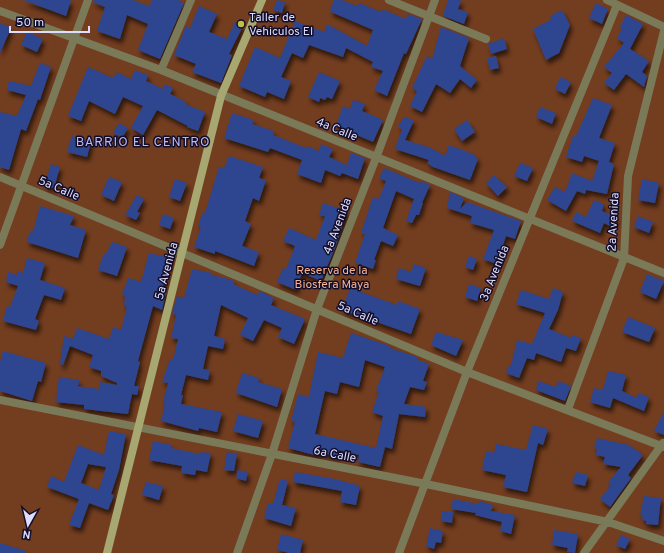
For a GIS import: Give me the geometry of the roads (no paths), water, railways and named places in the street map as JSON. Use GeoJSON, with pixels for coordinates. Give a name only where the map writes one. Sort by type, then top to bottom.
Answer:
{"type":"FeatureCollection","features":[{"type":"Feature","properties":{"kind":"street"},"geometry":{"type":"LineString","coordinates":[[0,245],[88,0]]}},
{"type":"Feature","properties":{"kind":"street"},"geometry":{"type":"LineString","coordinates":[[161,70],[191,0]]}},
{"type":"Feature","properties":{"kind":"street","name":"5a Avenida"},"geometry":{"type":"LineString","coordinates":[[107,553],[136,428],[183,254],[221,96],[262,0]]}},
{"type":"Feature","properties":{"kind":"street"},"geometry":{"type":"LineString","coordinates":[[389,0],[486,39]]}},
{"type":"Feature","properties":{"kind":"street","name":"4a Avenida"},"geometry":{"type":"LineString","coordinates":[[238,553],[272,454],[317,308],[376,158],[434,0]]}},
{"type":"Feature","properties":{"kind":"street"},"geometry":{"type":"LineString","coordinates":[[607,0],[664,27]]}},
{"type":"Feature","properties":{"kind":"street","name":"3a Avenida"},"geometry":{"type":"LineString","coordinates":[[399,553],[467,372],[617,5]]}},
{"type":"Feature","properties":{"kind":"street","name":"4a Calle"},"geometry":{"type":"LineString","coordinates":[[0,11],[161,70],[221,96],[664,273]]}},
{"type":"Feature","properties":{"kind":"street","name":"2a Avenida"},"geometry":{"type":"LineString","coordinates":[[568,410],[624,258],[628,176],[664,31]]}},
{"type":"Feature","properties":{"kind":"street","name":"5a Calle"},"geometry":{"type":"LineString","coordinates":[[0,177],[183,254],[317,308],[467,372],[663,445]]}},
{"type":"Feature","properties":{"kind":"street","name":"6a Calle"},"geometry":{"type":"LineString","coordinates":[[0,400],[426,484],[608,522],[664,541]]}},
{"type":"Feature","properties":{"kind":"street"},"geometry":{"type":"LineString","coordinates":[[584,553],[663,445]]}},
{"type":"Feature","properties":{"kind":"place","name":"Taller de Vehiculos El"},"geometry":{"type":"Point","coordinates":[241,24]}},
{"type":"Feature","properties":{"kind":"district","name":"BARRIO EL CENTRO"},"geometry":{"type":"Point","coordinates":[143,141]}},
{"type":"Feature","properties":{"kind":"park label","name":"Reserva de la Biosfera Maya"},"geometry":{"type":"Point","coordinates":[332,277]}}]}
